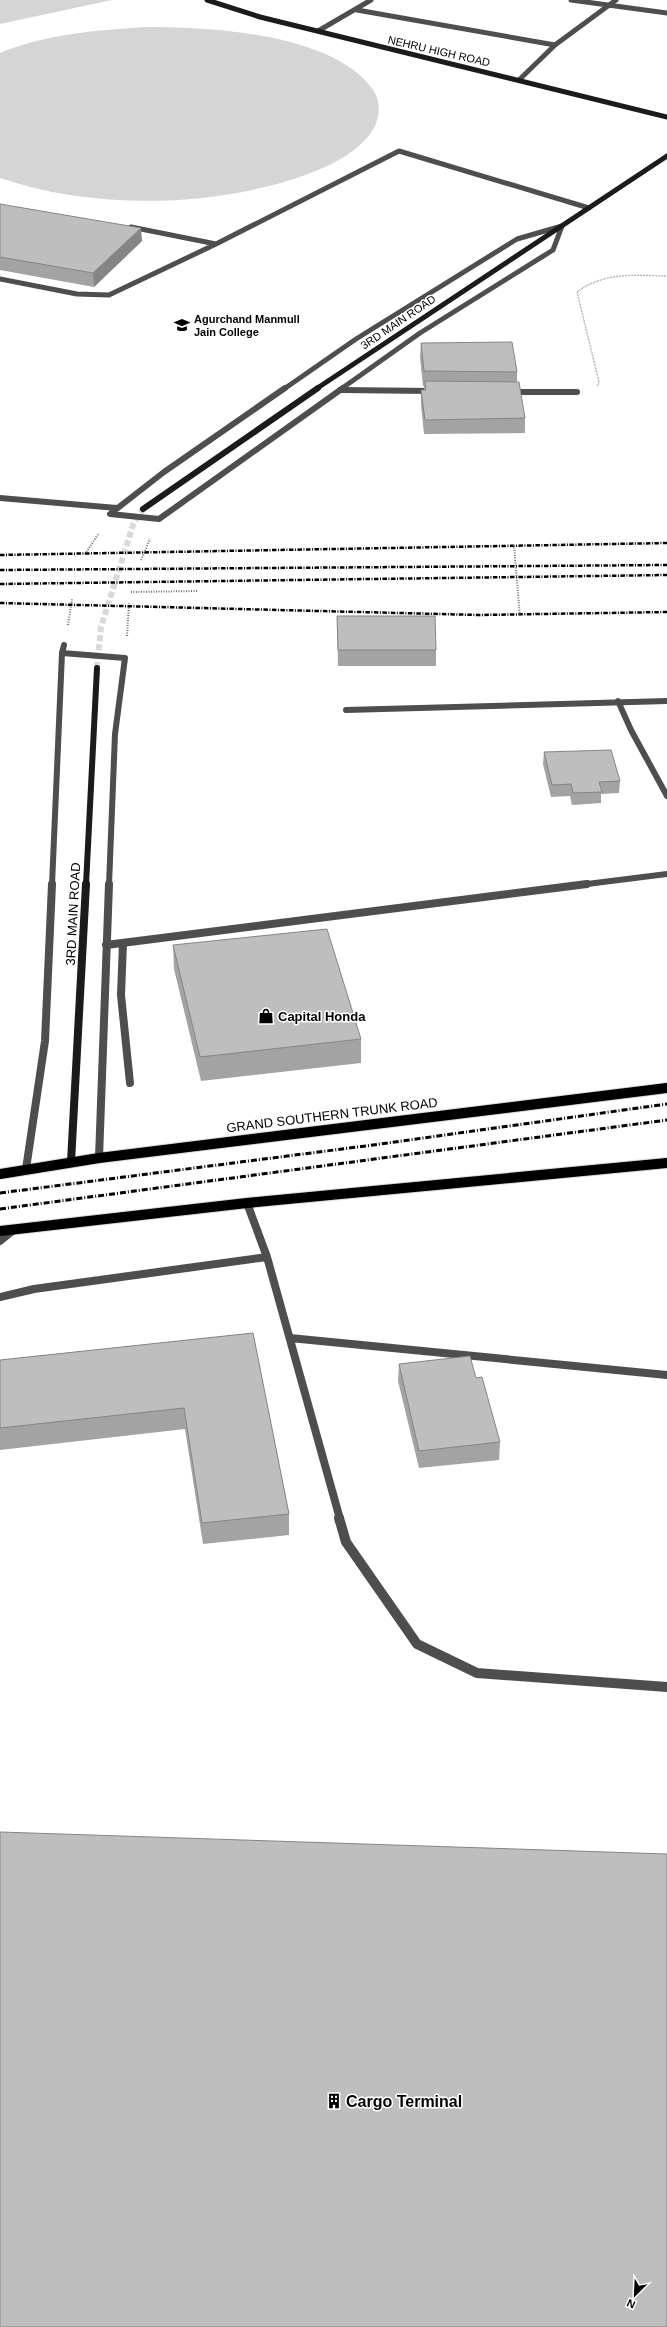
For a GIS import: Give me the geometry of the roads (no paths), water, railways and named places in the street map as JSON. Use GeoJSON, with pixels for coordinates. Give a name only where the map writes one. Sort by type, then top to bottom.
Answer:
{"type":"FeatureCollection","features":[{"type":"Feature","properties":{"kind":"main road","name":"GRAND SOUTHERN TRUNK ROAD"},"geometry":{"type":"LineString","coordinates":[[0,1174],[98,1158],[667,1088]]}},
{"type":"Feature","properties":{"kind":"main road"},"geometry":{"type":"LineString","coordinates":[[0,1231],[247,1203],[667,1162]]}},
{"type":"Feature","properties":{"kind":"street","name":"NEHRU HIGH ROAD"},"geometry":{"type":"LineString","coordinates":[[207,0],[260,17],[520,80],[667,118]]}},
{"type":"Feature","properties":{"kind":"street"},"geometry":{"type":"LineString","coordinates":[[318,31],[357,10],[371,0]]}},
{"type":"Feature","properties":{"kind":"street"},"geometry":{"type":"LineString","coordinates":[[572,0],[667,13]]}},
{"type":"Feature","properties":{"kind":"street"},"geometry":{"type":"LineString","coordinates":[[520,80],[555,45],[616,0]]}},
{"type":"Feature","properties":{"kind":"street"},"geometry":{"type":"LineString","coordinates":[[357,10],[555,45]]}},
{"type":"Feature","properties":{"kind":"street"},"geometry":{"type":"LineString","coordinates":[[0,279],[77,294],[108,295],[216,244],[399,151],[589,208]]}},
{"type":"Feature","properties":{"kind":"street","name":"3RD MAIN ROAD"},"geometry":{"type":"LineString","coordinates":[[143,509],[315,390],[667,156]]}},
{"type":"Feature","properties":{"kind":"street"},"geometry":{"type":"LineString","coordinates":[[124,226],[216,244]]}},
{"type":"Feature","properties":{"kind":"street"},"geometry":{"type":"LineString","coordinates":[[562,226],[553,250],[420,333],[159,519],[110,514],[189,454],[363,335],[517,239],[562,226]]}},
{"type":"Feature","properties":{"kind":"street"},"geometry":{"type":"LineString","coordinates":[[340,390],[441,391]]}},
{"type":"Feature","properties":{"kind":"street"},"geometry":{"type":"LineString","coordinates":[[502,392],[577,392]]}},
{"type":"Feature","properties":{"kind":"street"},"geometry":{"type":"LineString","coordinates":[[0,498],[117,508]]}},
{"type":"Feature","properties":{"kind":"street"},"geometry":{"type":"LineString","coordinates":[[26,1169],[45,1041],[63,649],[125,656],[115,734],[98,1158]]}},
{"type":"Feature","properties":{"kind":"street","name":"3RD MAIN ROAD"},"geometry":{"type":"LineString","coordinates":[[71,1162],[97,668]]}},
{"type":"Feature","properties":{"kind":"street"},"geometry":{"type":"LineString","coordinates":[[618,701],[631,730],[667,796]]}},
{"type":"Feature","properties":{"kind":"street"},"geometry":{"type":"LineString","coordinates":[[346,710],[618,701],[667,701]]}},
{"type":"Feature","properties":{"kind":"street"},"geometry":{"type":"LineString","coordinates":[[106,946],[667,874]]}},
{"type":"Feature","properties":{"kind":"street"},"geometry":{"type":"LineString","coordinates":[[123,943],[120,968],[122,1009],[130,1083]]}},
{"type":"Feature","properties":{"kind":"street"},"geometry":{"type":"LineString","coordinates":[[247,1203],[267,1257],[346,1542],[417,1644],[477,1673],[667,1687]]}},
{"type":"Feature","properties":{"kind":"street"},"geometry":{"type":"LineString","coordinates":[[0,1241],[16,1229]]}},
{"type":"Feature","properties":{"kind":"street"},"geometry":{"type":"LineString","coordinates":[[0,1298],[34,1289],[267,1257]]}},
{"type":"Feature","properties":{"kind":"street"},"geometry":{"type":"LineString","coordinates":[[290,1338],[667,1375]]}},
{"type":"Feature","properties":{"kind":"tunnel"},"geometry":{"type":"LineString","coordinates":[[97,668],[101,627],[133,525],[143,509]]}},
{"type":"Feature","properties":{"kind":"railway"},"geometry":{"type":"LineString","coordinates":[[0,555],[667,543]]}},
{"type":"Feature","properties":{"kind":"railway"},"geometry":{"type":"LineString","coordinates":[[0,570],[667,565]]}},
{"type":"Feature","properties":{"kind":"railway"},"geometry":{"type":"LineString","coordinates":[[0,584],[667,575]]}},
{"type":"Feature","properties":{"kind":"railway"},"geometry":{"type":"LineString","coordinates":[[0,603],[479,615],[667,612]]}},
{"type":"Feature","properties":{"kind":"railway"},"geometry":{"type":"LineString","coordinates":[[0,1193],[373,1145],[667,1104]]}},
{"type":"Feature","properties":{"kind":"railway"},"geometry":{"type":"LineString","coordinates":[[0,1209],[667,1120]]}},
{"type":"Feature","properties":{"kind":"place","name":"Agurchand Manmull Jain College"},"geometry":{"type":"Point","coordinates":[182,325]}},
{"type":"Feature","properties":{"kind":"place","name":"Capital Honda"},"geometry":{"type":"Point","coordinates":[266,1016]}},
{"type":"Feature","properties":{"kind":"place","name":"Cargo Terminal"},"geometry":{"type":"Point","coordinates":[334,2101]}}]}
